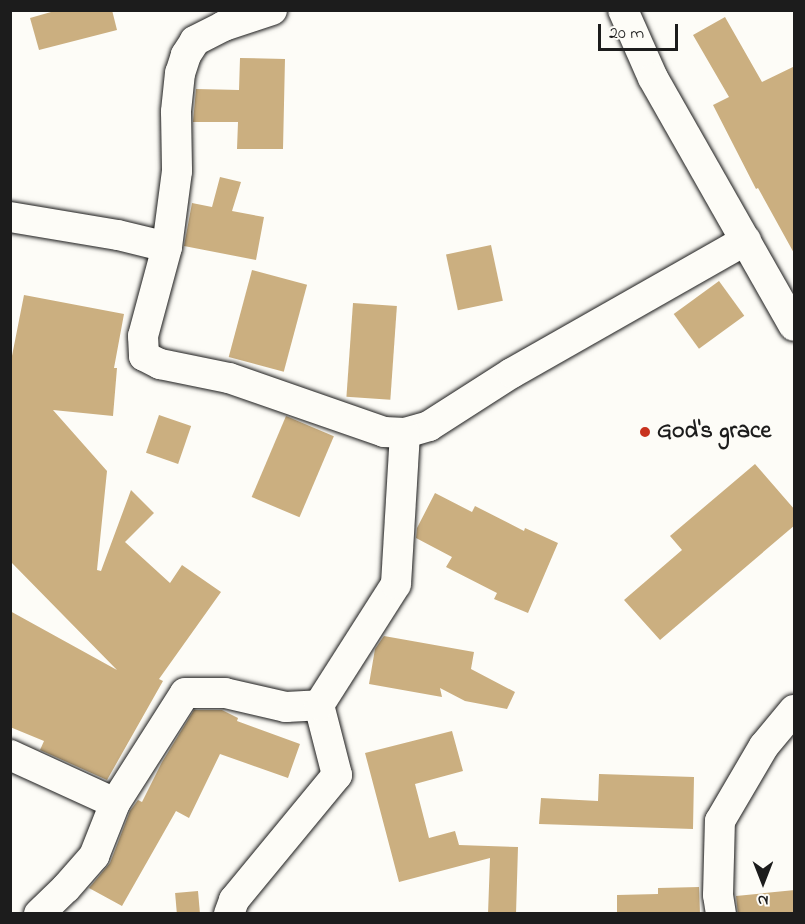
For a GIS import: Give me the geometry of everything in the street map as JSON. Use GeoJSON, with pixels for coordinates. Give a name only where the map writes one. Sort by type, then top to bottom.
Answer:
{"type":"FeatureCollection","features":[{"type":"Feature","properties":{"kind":"street"},"geometry":{"type":"LineString","coordinates":[[272,10],[224,26],[195,41],[186,55],[180,73],[176,112],[177,171],[167,247],[143,336],[144,356],[160,364],[230,378],[384,432],[405,433],[429,426],[512,373],[746,240]]}},
{"type":"Feature","properties":{"kind":"street"},"geometry":{"type":"LineString","coordinates":[[623,10],[653,78],[795,326]]}},
{"type":"Feature","properties":{"kind":"street"},"geometry":{"type":"LineString","coordinates":[[10,217],[118,235],[167,247]]}},
{"type":"Feature","properties":{"kind":"street"},"geometry":{"type":"LineString","coordinates":[[229,914],[234,900],[337,775],[318,705],[396,584],[405,433]]}},
{"type":"Feature","properties":{"kind":"street"},"geometry":{"type":"LineString","coordinates":[[39,914],[94,856],[115,803],[185,693],[225,693],[286,707],[318,705]]}},
{"type":"Feature","properties":{"kind":"street"},"geometry":{"type":"LineString","coordinates":[[721,914],[718,896],[720,821],[764,746],[795,710]]}},
{"type":"Feature","properties":{"kind":"street"},"geometry":{"type":"LineString","coordinates":[[10,755],[115,803]]}},
{"type":"Feature","properties":{"kind":"building"},"geometry":{"type":"Polygon","coordinates":[[[58,10],[112,10],[117,30],[39,50],[30,18],[58,10]]]}},
{"type":"Feature","properties":{"kind":"building"},"geometry":{"type":"Polygon","coordinates":[[[725,17],[762,82],[795,66],[795,255],[758,188],[756,189],[713,105],[729,97],[693,35],[725,17]]]}},
{"type":"Feature","properties":{"kind":"building"},"geometry":{"type":"Polygon","coordinates":[[[240,58],[285,59],[283,149],[237,149],[238,122],[193,122],[196,89],[239,90],[240,58]]]}},
{"type":"Feature","properties":{"kind":"building"},"geometry":{"type":"Polygon","coordinates":[[[220,177],[241,182],[232,211],[264,217],[256,260],[184,246],[192,203],[212,207],[220,177]]]}},
{"type":"Feature","properties":{"kind":"building"},"geometry":{"type":"Polygon","coordinates":[[[491,245],[503,301],[458,310],[446,255],[491,245]]]}},
{"type":"Feature","properties":{"kind":"building"},"geometry":{"type":"Polygon","coordinates":[[[252,270],[307,285],[284,372],[229,357],[252,270]]]}},
{"type":"Feature","properties":{"kind":"building"},"geometry":{"type":"Polygon","coordinates":[[[719,281],[744,316],[699,349],[674,314],[719,281]]]}},
{"type":"Feature","properties":{"kind":"building"},"geometry":{"type":"Polygon","coordinates":[[[24,295],[124,314],[114,368],[117,368],[113,416],[53,410],[107,471],[97,570],[101,571],[131,490],[154,513],[125,542],[170,583],[182,565],[221,592],[159,679],[163,681],[107,780],[40,750],[44,741],[10,727],[10,611],[117,670],[10,561],[10,366],[24,295]]]}},
{"type":"Feature","properties":{"kind":"building"},"geometry":{"type":"Polygon","coordinates":[[[353,303],[397,306],[390,400],[346,397],[353,303]]]}},
{"type":"Feature","properties":{"kind":"building"},"geometry":{"type":"Polygon","coordinates":[[[159,415],[191,426],[178,464],[146,453],[159,415]]]}},
{"type":"Feature","properties":{"kind":"building"},"geometry":{"type":"Polygon","coordinates":[[[286,416],[334,436],[299,517],[252,497],[286,416]]]}},
{"type":"Feature","properties":{"kind":"building"},"geometry":{"type":"Polygon","coordinates":[[[755,464],[795,510],[795,525],[660,640],[624,600],[682,550],[670,536],[755,464]]]}},
{"type":"Feature","properties":{"kind":"building"},"geometry":{"type":"Polygon","coordinates":[[[435,493],[472,512],[475,506],[524,531],[525,528],[558,543],[528,613],[494,599],[497,593],[446,567],[452,557],[416,538],[417,528],[435,493]]]}},
{"type":"Feature","properties":{"kind":"building"},"geometry":{"type":"Polygon","coordinates":[[[384,636],[474,652],[471,669],[515,692],[507,709],[465,701],[440,688],[442,697],[369,684],[375,649],[384,636]]]}},
{"type":"Feature","properties":{"kind":"building"},"geometry":{"type":"Polygon","coordinates":[[[194,710],[222,710],[238,718],[237,721],[300,744],[288,778],[220,754],[189,818],[176,811],[122,906],[89,888],[110,863],[130,811],[138,800],[142,802],[162,762],[194,710]]]}},
{"type":"Feature","properties":{"kind":"building"},"geometry":{"type":"Polygon","coordinates":[[[452,731],[463,771],[415,784],[429,838],[455,831],[459,845],[518,847],[516,914],[488,914],[490,858],[399,882],[365,753],[452,731]]]}},
{"type":"Feature","properties":{"kind":"building"},"geometry":{"type":"Polygon","coordinates":[[[599,774],[694,777],[693,829],[539,824],[541,798],[598,801],[599,774]]]}},
{"type":"Feature","properties":{"kind":"building"},"geometry":{"type":"Polygon","coordinates":[[[699,887],[700,914],[617,914],[617,895],[658,894],[658,888],[699,887]]]}},
{"type":"Feature","properties":{"kind":"building"},"geometry":{"type":"Polygon","coordinates":[[[795,890],[795,914],[738,914],[736,896],[795,890]]]}},
{"type":"Feature","properties":{"kind":"building"},"geometry":{"type":"Polygon","coordinates":[[[198,891],[200,914],[177,914],[175,893],[198,891]]]}},
{"type":"Feature","properties":{"kind":"place","name":"God's grace"},"geometry":{"type":"Point","coordinates":[645,432]}}]}
